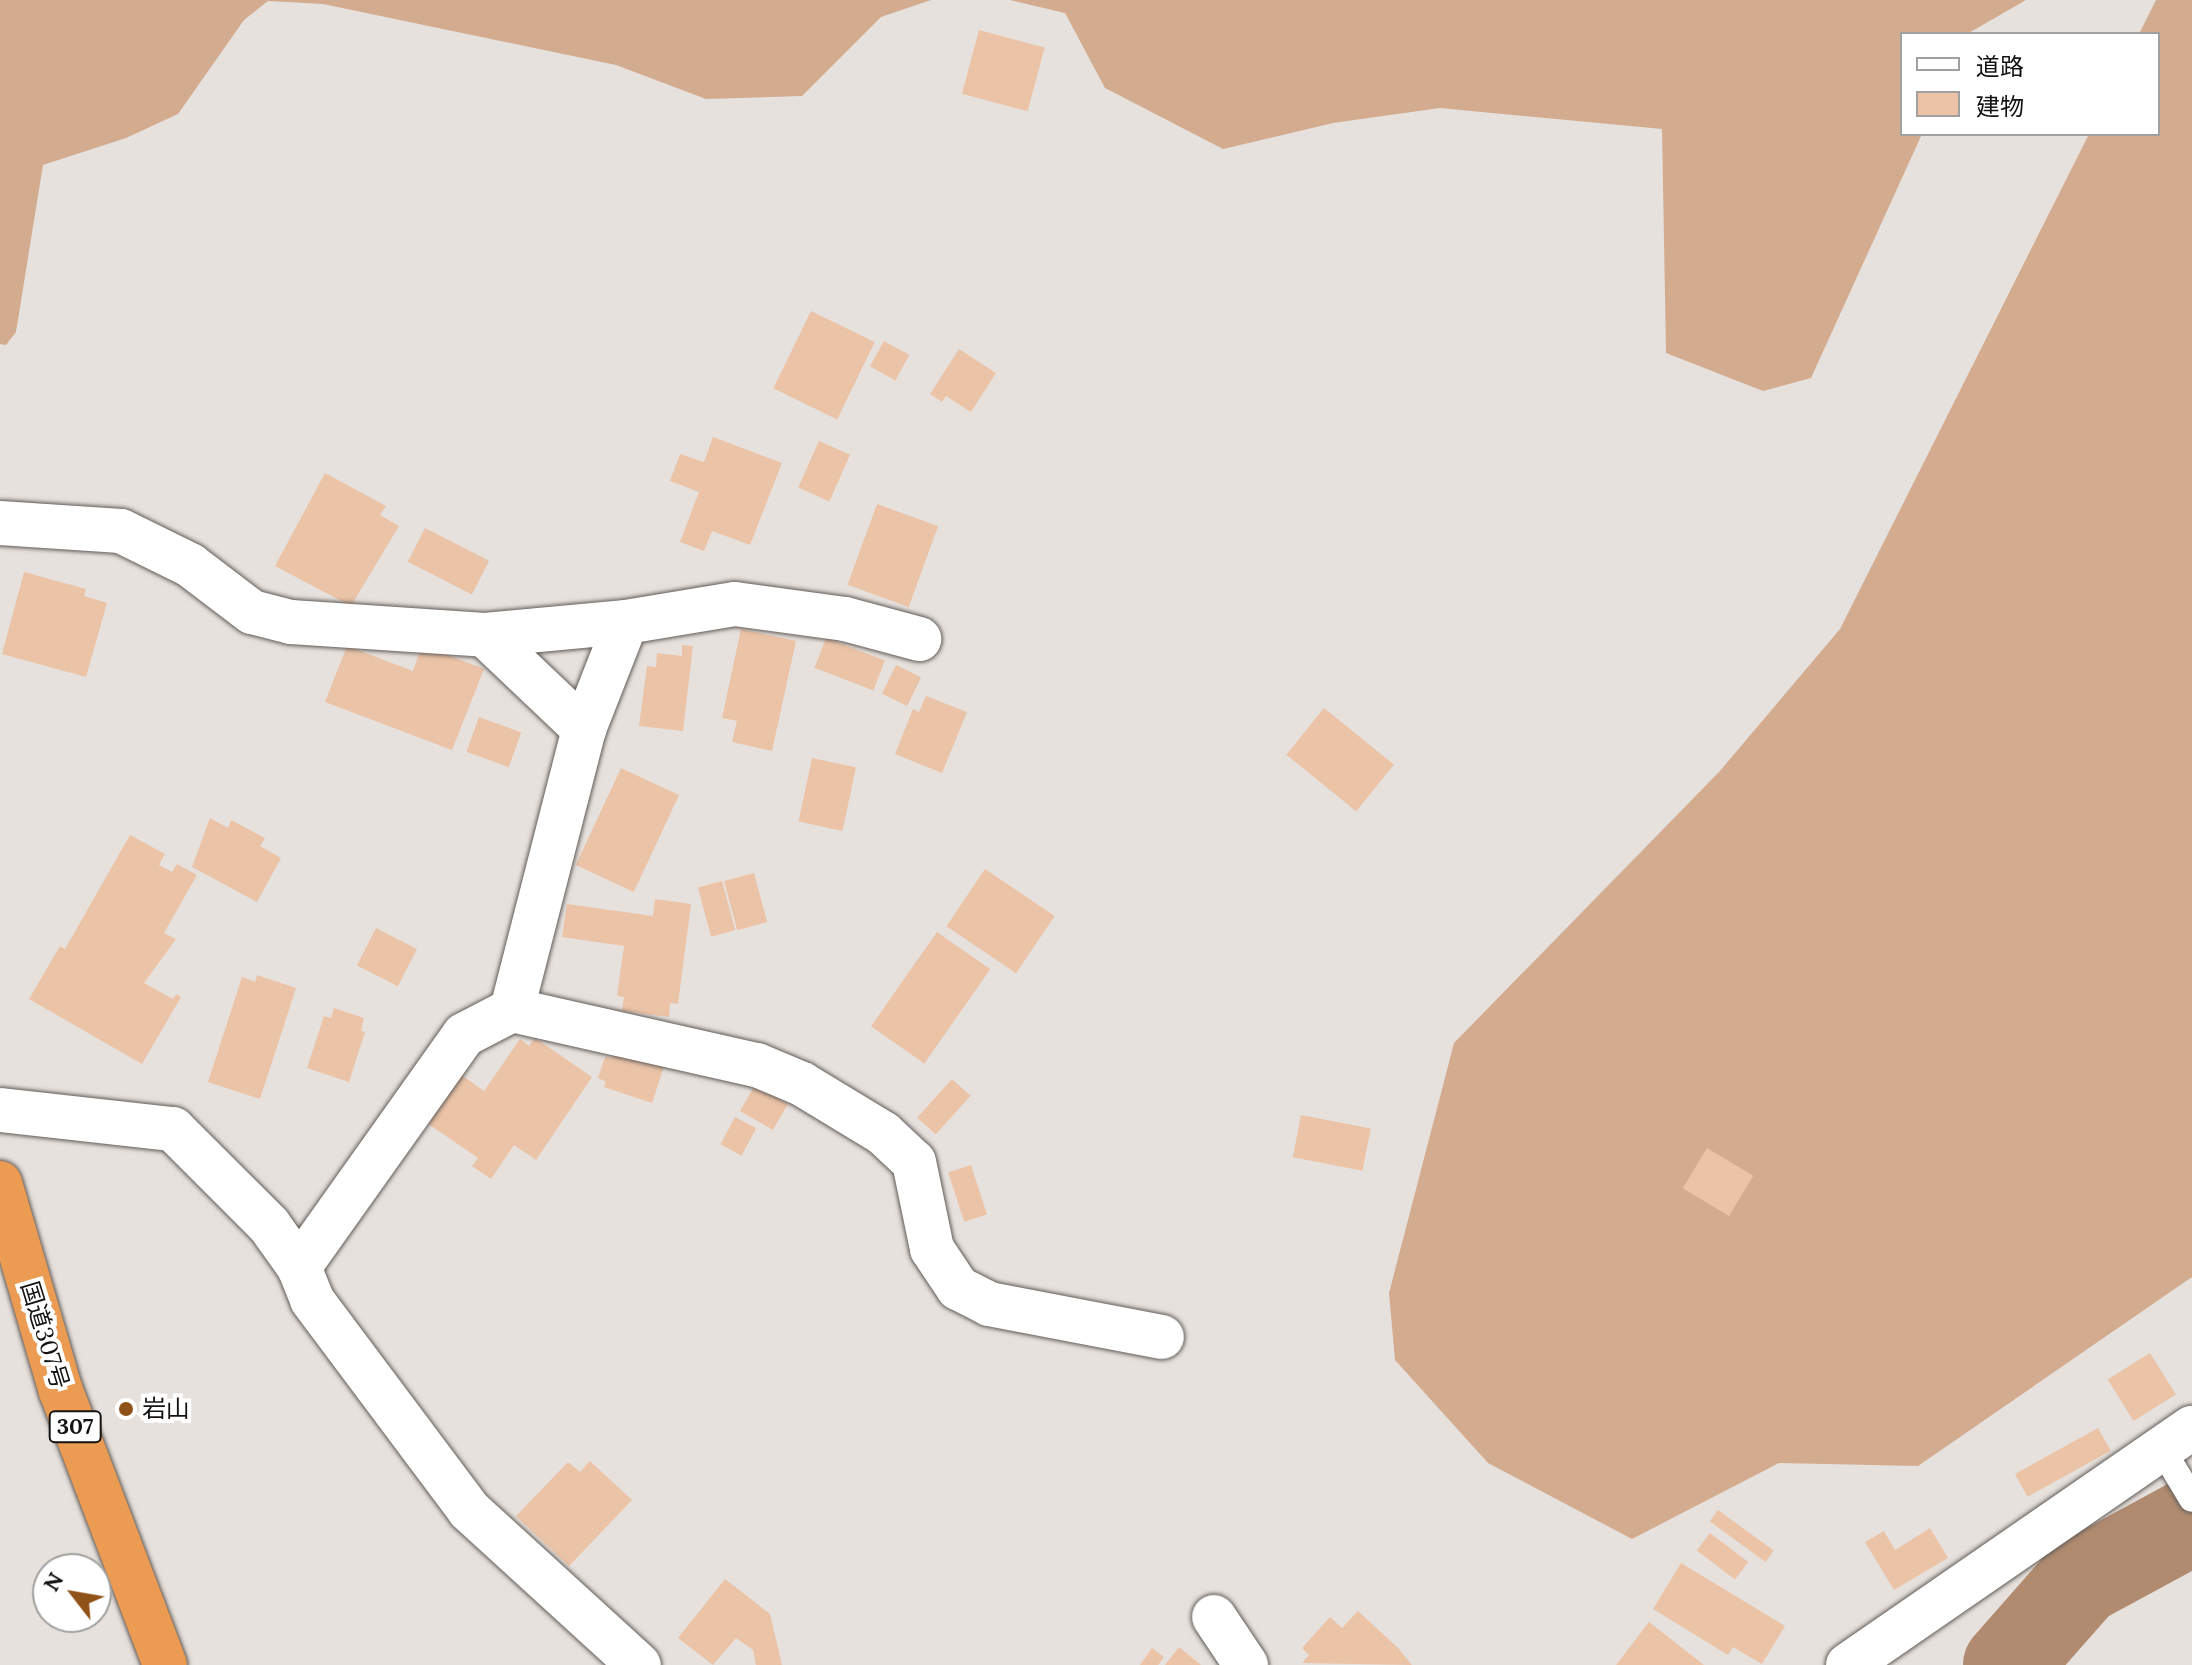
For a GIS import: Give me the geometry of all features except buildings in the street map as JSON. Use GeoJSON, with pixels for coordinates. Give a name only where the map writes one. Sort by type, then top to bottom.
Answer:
{"type":"FeatureCollection","features":[{"type":"Feature","properties":{"kind":"highway","name":"国道307号"},"geometry":{"type":"LineString","coordinates":[[0,1183],[61,1391],[165,1665]]}},
{"type":"Feature","properties":{"kind":"street"},"geometry":{"type":"LineString","coordinates":[[0,523],[121,531],[190,565],[252,612],[291,622],[485,635],[626,622],[735,604],[845,619],[919,639]]}},
{"type":"Feature","properties":{"kind":"street"},"geometry":{"type":"LineString","coordinates":[[512,1010],[584,729],[626,622]]}},
{"type":"Feature","properties":{"kind":"street"},"geometry":{"type":"LineString","coordinates":[[485,635],[584,729]]}},
{"type":"Feature","properties":{"kind":"street"},"geometry":{"type":"LineString","coordinates":[[299,1267],[464,1035],[512,1010],[757,1065],[802,1084],[883,1133],[914,1162],[932,1249],[958,1288],[989,1304],[1162,1337]]}},
{"type":"Feature","properties":{"kind":"street"},"geometry":{"type":"LineString","coordinates":[[0,1110],[173,1129],[269,1225],[299,1267],[312,1300],[469,1510],[639,1665]]}},
{"type":"Feature","properties":{"kind":"street"},"geometry":{"type":"LineString","coordinates":[[1848,1665],[2177,1450]]}},
{"type":"Feature","properties":{"kind":"street"},"geometry":{"type":"LineString","coordinates":[[1214,1617],[1246,1665]]}},
{"type":"Feature","properties":{"kind":"lane"},"geometry":{"type":"LineString","coordinates":[[2177,1450],[2192,1499]]}},
{"type":"Feature","properties":{"kind":"shaded area"},"geometry":{"type":"Polygon","coordinates":[[[0,0],[931,0],[881,17],[802,96],[706,99],[616,65],[323,4],[268,1],[244,20],[178,114],[126,138],[43,165],[16,332],[6,345],[0,344],[0,0]]]}},
{"type":"Feature","properties":{"kind":"shaded area"},"geometry":{"type":"Polygon","coordinates":[[[1010,0],[2026,0],[1970,32],[1900,32],[1900,136],[1921,136],[1811,378],[1763,391],[1666,353],[1662,129],[1440,108],[1333,123],[1223,149],[1105,88],[1065,13],[1010,0]]]}},
{"type":"Feature","properties":{"kind":"shaded area"},"geometry":{"type":"Polygon","coordinates":[[[2156,0],[2192,0],[2192,1277],[1918,1466],[1779,1463],[1632,1539],[1488,1463],[1395,1360],[1389,1293],[1454,1043],[1719,772],[1840,629],[2088,136],[2160,136],[2160,32],[2140,32],[2156,0]]]}},
{"type":"Feature","properties":{"kind":"waterway"},"geometry":{"type":"LineString","coordinates":[[2007,1665],[2081,1581],[2192,1521]]}},
{"type":"Feature","properties":{"kind":"place","name":"岩山"},"geometry":{"type":"Point","coordinates":[126,1409]}}]}
